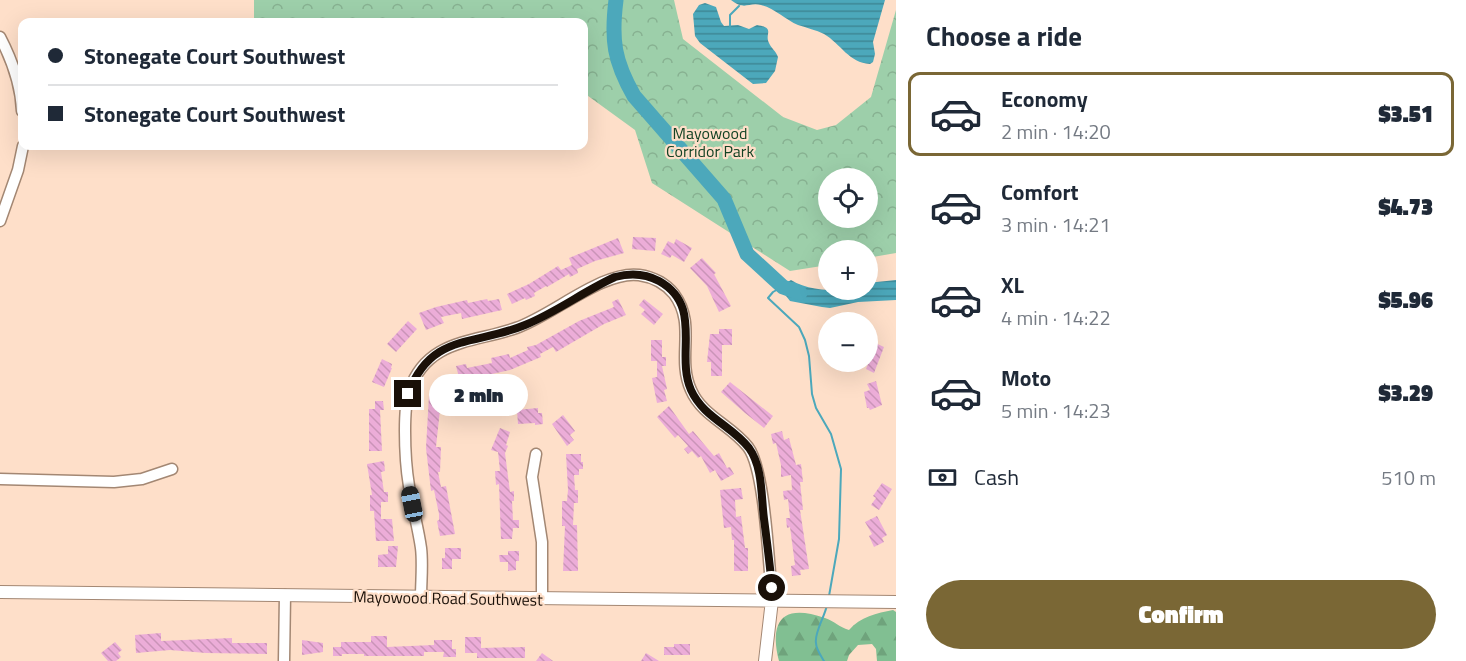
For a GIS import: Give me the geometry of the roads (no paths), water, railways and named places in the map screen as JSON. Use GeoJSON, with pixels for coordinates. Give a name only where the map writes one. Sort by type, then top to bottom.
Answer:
{"type":"FeatureCollection","features":[{"type":"Feature","properties":{"kind":"street"},"geometry":{"type":"LineString","coordinates":[[0,37],[9,54],[18,81]]}},
{"type":"Feature","properties":{"kind":"street"},"geometry":{"type":"LineString","coordinates":[[0,221],[18,170],[22,150]]}},
{"type":"Feature","properties":{"kind":"street"},"geometry":{"type":"LineString","coordinates":[[421,598],[421,550],[406,468],[405,423],[408,394],[415,377],[431,358],[453,344],[525,326],[607,280],[623,274],[650,277],[669,288],[679,301],[686,319],[686,371],[691,390],[703,409],[744,443],[756,461],[772,600],[765,661]]}},
{"type":"Feature","properties":{"kind":"street"},"geometry":{"type":"LineString","coordinates":[[536,454],[532,477],[542,542],[542,599]]}},
{"type":"Feature","properties":{"kind":"street"},"geometry":{"type":"LineString","coordinates":[[0,479],[114,482],[142,479],[172,470]]}},
{"type":"Feature","properties":{"kind":"street","name":"Mayowood Road Southwest"},"geometry":{"type":"LineString","coordinates":[[0,592],[896,602]]}},
{"type":"Feature","properties":{"kind":"street"},"geometry":{"type":"LineString","coordinates":[[284,661],[285,595]]}},
{"type":"Feature","properties":{"kind":"water"},"geometry":{"type":"Polygon","coordinates":[[[731,0],[885,0],[873,42],[875,54],[873,62],[870,64],[856,60],[824,34],[798,25],[766,7],[757,4],[743,6],[731,0]]]}},
{"type":"Feature","properties":{"kind":"water"},"geometry":{"type":"Polygon","coordinates":[[[705,3],[716,7],[724,26],[738,25],[749,29],[757,25],[768,30],[769,43],[778,57],[775,71],[766,83],[753,84],[700,43],[695,36],[693,14],[699,5],[705,3]]]}},
{"type":"Feature","properties":{"kind":"water"},"geometry":{"type":"Polygon","coordinates":[[[791,280],[818,289],[818,300],[878,300],[878,282],[896,280],[896,300],[858,302],[830,308],[790,301],[779,287],[791,280]]]}},
{"type":"Feature","properties":{"kind":"waterway"},"geometry":{"type":"LineString","coordinates":[[616,0],[614,39],[618,61],[634,96],[724,199],[747,254],[783,287],[800,293]]}},
{"type":"Feature","properties":{"kind":"waterway"},"geometry":{"type":"LineString","coordinates":[[730,26],[730,15],[739,6]]}},
{"type":"Feature","properties":{"kind":"waterway"},"geometry":{"type":"LineString","coordinates":[[782,287],[768,298],[799,327],[805,340],[809,356],[812,394],[816,408],[831,434],[841,469],[839,539],[829,596]]}},
{"type":"Feature","properties":{"kind":"waterway"},"geometry":{"type":"LineString","coordinates":[[824,661],[817,648],[816,639],[827,605]]}},
{"type":"Feature","properties":{"kind":"park label","name":"Mayowood Corridor Park"},"geometry":{"type":"Point","coordinates":[710,142]}}]}
